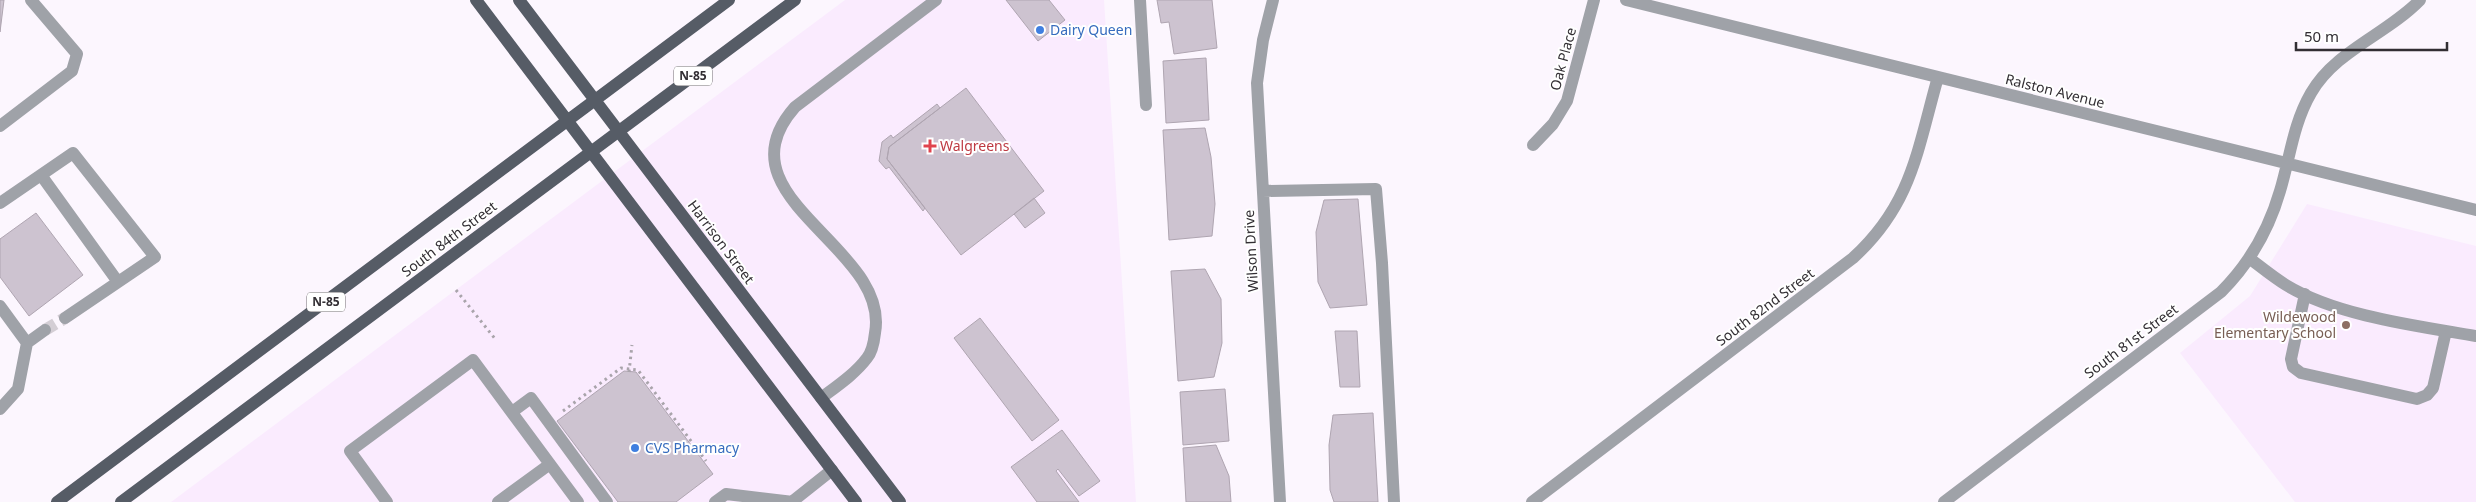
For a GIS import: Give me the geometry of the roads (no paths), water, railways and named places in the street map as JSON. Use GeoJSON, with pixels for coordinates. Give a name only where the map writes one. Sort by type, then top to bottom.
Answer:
{"type":"FeatureCollection","features":[{"type":"Feature","properties":{"kind":"main road"},"geometry":{"type":"LineString","coordinates":[[476,0],[856,502]]}},
{"type":"Feature","properties":{"kind":"main road","name":"Harrison Street"},"geometry":{"type":"LineString","coordinates":[[519,0],[900,502]]}},
{"type":"Feature","properties":{"kind":"main road","name":"South 84th Street"},"geometry":{"type":"LineString","coordinates":[[57,502],[596,102],[729,0]]}},
{"type":"Feature","properties":{"kind":"main road","name":"South 84th Street"},"geometry":{"type":"LineString","coordinates":[[120,502],[795,0]]}},
{"type":"Feature","properties":{"kind":"street"},"geometry":{"type":"LineString","coordinates":[[0,126],[72,71],[77,54],[31,0]]}},
{"type":"Feature","properties":{"kind":"street"},"geometry":{"type":"LineString","coordinates":[[821,398],[856,370],[868,357],[874,342],[876,316],[870,291],[855,270],[787,194],[776,175],[775,154],[780,127],[790,112],[806,98],[936,0]]}},
{"type":"Feature","properties":{"kind":"street"},"geometry":{"type":"LineString","coordinates":[[1140,0],[1146,105]]}},
{"type":"Feature","properties":{"kind":"street","name":"Wilson Drive"},"geometry":{"type":"LineString","coordinates":[[1273,0],[1263,40],[1257,83],[1280,502]]}},
{"type":"Feature","properties":{"kind":"street","name":"Oak Place"},"geometry":{"type":"LineString","coordinates":[[1533,145],[1553,124],[1567,101],[1594,0]]}},
{"type":"Feature","properties":{"kind":"street","name":"Ralston Avenue"},"geometry":{"type":"LineString","coordinates":[[1626,0],[2287,165],[2476,210]]}},
{"type":"Feature","properties":{"kind":"street","name":"South 81st Street"},"geometry":{"type":"LineString","coordinates":[[1944,502],[2221,292],[2249,258],[2265,230],[2280,192],[2303,110],[2311,92],[2331,67],[2386,30],[2420,0]]}},
{"type":"Feature","properties":{"kind":"street","name":"South 82nd Street"},"geometry":{"type":"LineString","coordinates":[[1532,502],[1853,258],[1870,242],[1895,210],[1908,183],[1938,77]]}},
{"type":"Feature","properties":{"kind":"street"},"geometry":{"type":"LineString","coordinates":[[0,204],[73,153],[155,257],[65,318]]}},
{"type":"Feature","properties":{"kind":"street"},"geometry":{"type":"LineString","coordinates":[[41,175],[118,282]]}},
{"type":"Feature","properties":{"kind":"street"},"geometry":{"type":"LineString","coordinates":[[1263,191],[1376,189],[1382,263],[1394,502]]}},
{"type":"Feature","properties":{"kind":"street"},"geometry":{"type":"LineString","coordinates":[[2249,258],[2288,286],[2329,304],[2395,321],[2476,336]]}},
{"type":"Feature","properties":{"kind":"street"},"geometry":{"type":"LineString","coordinates":[[2305,294],[2291,359],[2293,367],[2301,373],[2417,399],[2427,395],[2433,388],[2446,331]]}},
{"type":"Feature","properties":{"kind":"street"},"geometry":{"type":"LineString","coordinates":[[0,306],[27,343]]}},
{"type":"Feature","properties":{"kind":"street"},"geometry":{"type":"LineString","coordinates":[[0,409],[18,389],[27,343],[45,330]]}},
{"type":"Feature","properties":{"kind":"street"},"geometry":{"type":"LineString","coordinates":[[387,502],[350,451],[473,360],[578,502]]}},
{"type":"Feature","properties":{"kind":"street"},"geometry":{"type":"LineString","coordinates":[[512,412],[530,398],[607,502]]}},
{"type":"Feature","properties":{"kind":"street"},"geometry":{"type":"LineString","coordinates":[[498,502],[550,464]]}},
{"type":"Feature","properties":{"kind":"street"},"geometry":{"type":"LineString","coordinates":[[715,502],[726,494],[793,502],[832,470]]}},
{"type":"Feature","properties":{"kind":"tunnel"},"geometry":{"type":"LineString","coordinates":[[45,330],[65,318]]}},
{"type":"Feature","properties":{"kind":"place","name":"Dairy Queen"},"geometry":{"type":"Point","coordinates":[1040,30]}},
{"type":"Feature","properties":{"kind":"place","name":"Walgreens"},"geometry":{"type":"Point","coordinates":[930,146]}},
{"type":"Feature","properties":{"kind":"place","name":"Wildewood Elementary School"},"geometry":{"type":"Point","coordinates":[2346,325]}},
{"type":"Feature","properties":{"kind":"place","name":"CVS Pharmacy"},"geometry":{"type":"Point","coordinates":[635,448]}}]}
